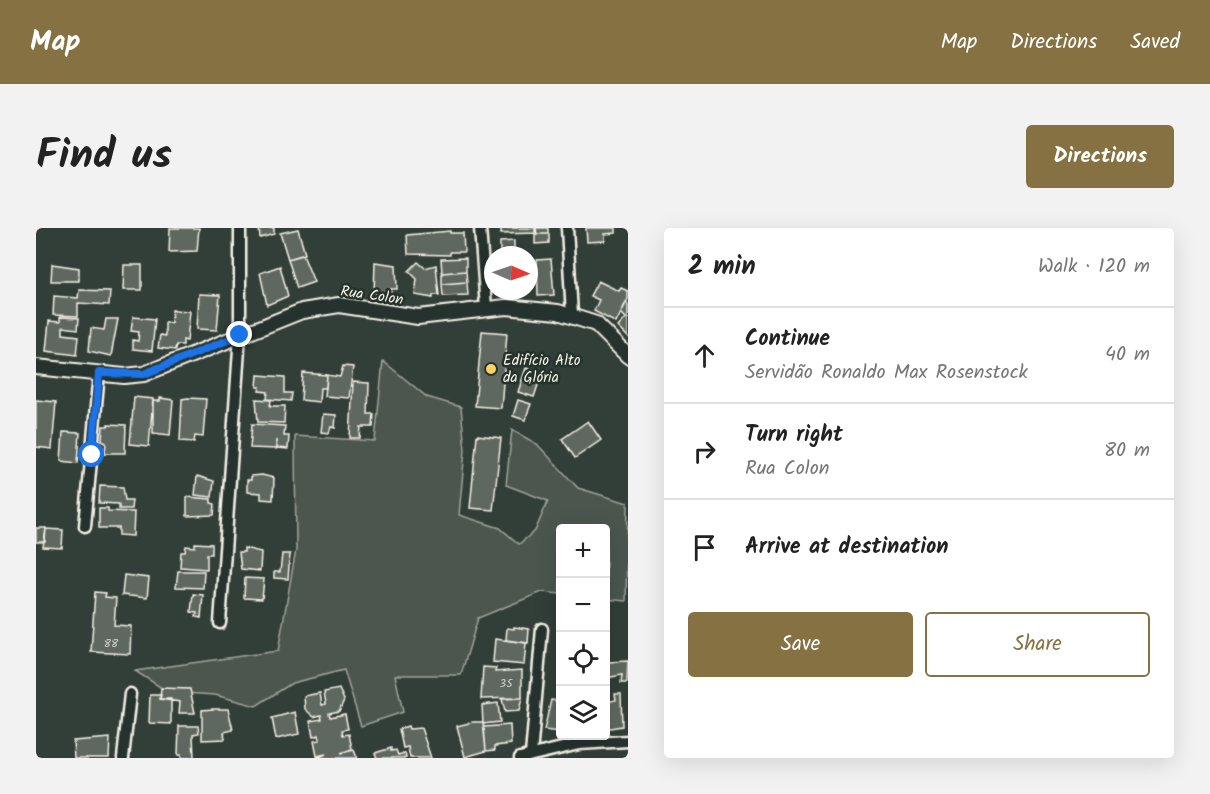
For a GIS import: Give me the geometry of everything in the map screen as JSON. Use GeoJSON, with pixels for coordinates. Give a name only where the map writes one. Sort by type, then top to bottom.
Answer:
{"type":"FeatureCollection","features":[{"type":"Feature","properties":{"kind":"street"},"geometry":{"type":"LineString","coordinates":[[220,623],[240,335],[240,228]]}},
{"type":"Feature","properties":{"kind":"street"},"geometry":{"type":"LineString","coordinates":[[480,228],[486,308]]}},
{"type":"Feature","properties":{"kind":"street"},"geometry":{"type":"LineString","coordinates":[[567,228],[572,315]]}},
{"type":"Feature","properties":{"kind":"street","name":"Rua Colon"},"geometry":{"type":"LineString","coordinates":[[36,367],[99,373],[144,374],[303,311],[325,306],[352,306],[418,317],[486,308],[522,308],[572,315],[601,328],[628,356]]}},
{"type":"Feature","properties":{"kind":"street"},"geometry":{"type":"LineString","coordinates":[[85,526],[99,373]]}},
{"type":"Feature","properties":{"kind":"street"},"geometry":{"type":"LineString","coordinates":[[542,629],[525,756],[579,744],[628,741]]}},
{"type":"Feature","properties":{"kind":"street"},"geometry":{"type":"LineString","coordinates":[[123,758],[130,693]]}},
{"type":"Feature","properties":{"kind":"shaded area"},"geometry":{"type":"Polygon","coordinates":[[[383,361],[427,397],[461,407],[465,450],[459,515],[500,528],[519,544],[535,531],[548,501],[506,485],[512,430],[537,444],[578,488],[628,503],[626,601],[610,599],[610,524],[556,524],[556,594],[542,592],[478,618],[461,675],[395,675],[403,712],[361,726],[344,670],[292,683],[256,706],[215,695],[168,692],[135,671],[278,651],[296,550],[295,436],[375,441],[383,361]]]}},
{"type":"Feature","properties":{"kind":"building"},"geometry":{"type":"Polygon","coordinates":[[[170,228],[199,228],[197,251],[169,252],[170,228]]]}},
{"type":"Feature","properties":{"kind":"building"},"geometry":{"type":"Polygon","coordinates":[[[259,228],[274,228],[274,234],[260,238],[259,228]]]}},
{"type":"Feature","properties":{"kind":"building"},"geometry":{"type":"Polygon","coordinates":[[[501,228],[535,228],[535,233],[501,234],[501,228]]]}},
{"type":"Feature","properties":{"kind":"building"},"geometry":{"type":"Polygon","coordinates":[[[536,228],[548,228],[548,234],[537,234],[536,228]]]}},
{"type":"Feature","properties":{"kind":"building"},"geometry":{"type":"Polygon","coordinates":[[[586,228],[616,228],[616,233],[605,234],[605,241],[587,242],[586,228]]]}},
{"type":"Feature","properties":{"kind":"building"},"geometry":{"type":"Polygon","coordinates":[[[298,229],[305,254],[288,259],[280,233],[298,229]]]}},
{"type":"Feature","properties":{"kind":"building"},"geometry":{"type":"Polygon","coordinates":[[[450,231],[450,233],[463,233],[464,252],[450,252],[450,255],[408,254],[407,235],[450,231]]]}},
{"type":"Feature","properties":{"kind":"building"},"geometry":{"type":"Polygon","coordinates":[[[535,234],[549,234],[549,243],[535,244],[535,234]]]}},
{"type":"Feature","properties":{"kind":"building"},"geometry":{"type":"Polygon","coordinates":[[[514,241],[514,246],[500,246],[500,242],[514,241]]]}},
{"type":"Feature","properties":{"kind":"building"},"geometry":{"type":"Polygon","coordinates":[[[303,255],[314,282],[297,288],[288,259],[303,255]]]}},
{"type":"Feature","properties":{"kind":"building"},"geometry":{"type":"Polygon","coordinates":[[[466,258],[466,271],[442,273],[441,259],[466,258]]]}},
{"type":"Feature","properties":{"kind":"building"},"geometry":{"type":"Polygon","coordinates":[[[551,259],[554,295],[538,296],[538,260],[551,259]]]}},
{"type":"Feature","properties":{"kind":"building"},"geometry":{"type":"Polygon","coordinates":[[[375,262],[396,265],[397,289],[391,289],[391,292],[374,293],[375,262]]]}},
{"type":"Feature","properties":{"kind":"building"},"geometry":{"type":"Polygon","coordinates":[[[418,262],[425,268],[436,265],[439,295],[433,295],[433,298],[415,295],[417,279],[409,271],[418,262]]]}},
{"type":"Feature","properties":{"kind":"building"},"geometry":{"type":"Polygon","coordinates":[[[52,264],[79,268],[79,281],[51,281],[52,264]]]}},
{"type":"Feature","properties":{"kind":"building"},"geometry":{"type":"Polygon","coordinates":[[[124,265],[142,265],[142,290],[123,290],[124,265]]]}},
{"type":"Feature","properties":{"kind":"building"},"geometry":{"type":"Polygon","coordinates":[[[280,266],[288,296],[267,305],[260,273],[280,266]]]}},
{"type":"Feature","properties":{"kind":"building"},"geometry":{"type":"Polygon","coordinates":[[[466,271],[467,282],[442,284],[442,273],[466,271]]]}},
{"type":"Feature","properties":{"kind":"building"},"geometry":{"type":"Polygon","coordinates":[[[598,281],[619,291],[621,288],[628,291],[628,299],[616,323],[594,311],[599,300],[590,296],[598,281]]]}},
{"type":"Feature","properties":{"kind":"building"},"geometry":{"type":"Polygon","coordinates":[[[467,282],[468,295],[443,296],[442,284],[467,282]]]}},
{"type":"Feature","properties":{"kind":"building"},"geometry":{"type":"Polygon","coordinates":[[[79,290],[110,291],[109,305],[78,303],[78,316],[53,315],[54,296],[78,298],[79,290]]]}},
{"type":"Feature","properties":{"kind":"building"},"geometry":{"type":"Polygon","coordinates":[[[199,294],[220,295],[217,330],[197,329],[199,294]]]}},
{"type":"Feature","properties":{"kind":"building"},"geometry":{"type":"Polygon","coordinates":[[[626,302],[628,304],[628,337],[618,327],[626,318],[621,313],[626,302]]]}},
{"type":"Feature","properties":{"kind":"building"},"geometry":{"type":"Polygon","coordinates":[[[172,310],[190,311],[187,341],[183,340],[183,345],[176,345],[175,350],[158,348],[160,335],[165,336],[165,322],[171,323],[172,310]]]}},
{"type":"Feature","properties":{"kind":"building"},"geometry":{"type":"Polygon","coordinates":[[[60,317],[79,318],[78,329],[63,327],[63,334],[79,336],[77,355],[46,351],[49,321],[60,322],[60,317]]]}},
{"type":"Feature","properties":{"kind":"building"},"geometry":{"type":"Polygon","coordinates":[[[133,317],[155,319],[152,351],[133,349],[133,340],[138,341],[139,332],[131,331],[133,317]]]}},
{"type":"Feature","properties":{"kind":"building"},"geometry":{"type":"Polygon","coordinates":[[[106,319],[118,319],[111,356],[89,351],[91,328],[104,330],[106,319]]]}},
{"type":"Feature","properties":{"kind":"building","name":"Edifício Alto da Glória"},"geometry":{"type":"Polygon","coordinates":[[[482,331],[507,333],[501,408],[475,406],[482,331]]]}},
{"type":"Feature","properties":{"kind":"building"},"geometry":{"type":"Polygon","coordinates":[[[343,366],[353,367],[349,398],[325,396],[327,375],[340,377],[343,366]]]}},
{"type":"Feature","properties":{"kind":"building"},"geometry":{"type":"Polygon","coordinates":[[[526,368],[542,373],[534,397],[518,392],[526,368]]]}},
{"type":"Feature","properties":{"kind":"building"},"geometry":{"type":"Polygon","coordinates":[[[303,373],[327,375],[326,388],[320,388],[319,402],[301,400],[303,373]]]}},
{"type":"Feature","properties":{"kind":"building"},"geometry":{"type":"Polygon","coordinates":[[[258,375],[285,377],[285,393],[292,393],[291,401],[267,399],[268,392],[259,391],[260,387],[257,387],[258,375]]]}},
{"type":"Feature","properties":{"kind":"building"},"geometry":{"type":"Polygon","coordinates":[[[353,382],[369,383],[368,414],[374,414],[373,427],[361,427],[360,438],[350,438],[353,382]]]}},
{"type":"Feature","properties":{"kind":"building"},"geometry":{"type":"Polygon","coordinates":[[[134,397],[153,399],[149,446],[130,444],[134,397]]]}},
{"type":"Feature","properties":{"kind":"building"},"geometry":{"type":"Polygon","coordinates":[[[160,398],[173,400],[170,435],[153,433],[153,401],[160,401],[160,398]]]}},
{"type":"Feature","properties":{"kind":"building"},"geometry":{"type":"Polygon","coordinates":[[[182,399],[206,399],[203,437],[195,436],[194,442],[180,441],[182,399]]]}},
{"type":"Feature","properties":{"kind":"building"},"geometry":{"type":"Polygon","coordinates":[[[256,399],[271,400],[270,406],[285,406],[284,423],[258,422],[256,399]]]}},
{"type":"Feature","properties":{"kind":"building"},"geometry":{"type":"Polygon","coordinates":[[[36,400],[56,402],[52,449],[36,447],[36,400]]]}},
{"type":"Feature","properties":{"kind":"building"},"geometry":{"type":"Polygon","coordinates":[[[518,400],[531,404],[525,420],[513,416],[518,400]]]}},
{"type":"Feature","properties":{"kind":"building"},"geometry":{"type":"Polygon","coordinates":[[[323,414],[336,415],[335,428],[331,427],[329,433],[321,432],[323,414]]]}},
{"type":"Feature","properties":{"kind":"building"},"geometry":{"type":"Polygon","coordinates":[[[588,421],[601,440],[575,458],[562,439],[588,421]]]}},
{"type":"Feature","properties":{"kind":"building"},"geometry":{"type":"Polygon","coordinates":[[[108,424],[126,425],[125,453],[105,453],[106,442],[102,440],[103,426],[108,426],[108,424]]]}},
{"type":"Feature","properties":{"kind":"building"},"geometry":{"type":"Polygon","coordinates":[[[252,424],[285,426],[284,436],[289,436],[288,449],[277,448],[276,440],[276,449],[250,448],[252,424]]]}},
{"type":"Feature","properties":{"kind":"building"},"geometry":{"type":"Polygon","coordinates":[[[63,432],[80,433],[78,463],[61,461],[63,432]]]}},
{"type":"Feature","properties":{"kind":"building"},"geometry":{"type":"Polygon","coordinates":[[[477,435],[501,438],[493,510],[470,508],[477,435]]]}},
{"type":"Feature","properties":{"kind":"building"},"geometry":{"type":"Polygon","coordinates":[[[262,475],[274,478],[273,500],[261,499],[261,493],[247,492],[247,480],[251,480],[251,476],[262,475]]]}},
{"type":"Feature","properties":{"kind":"building"},"geometry":{"type":"Polygon","coordinates":[[[197,476],[214,481],[212,497],[195,495],[197,476]]]}},
{"type":"Feature","properties":{"kind":"building"},"geometry":{"type":"Polygon","coordinates":[[[100,486],[123,487],[125,500],[132,500],[131,509],[119,509],[119,504],[99,503],[100,486]]]}},
{"type":"Feature","properties":{"kind":"building"},"geometry":{"type":"Polygon","coordinates":[[[187,497],[211,499],[211,503],[215,504],[214,515],[187,516],[187,497]]]}},
{"type":"Feature","properties":{"kind":"building"},"geometry":{"type":"Polygon","coordinates":[[[99,508],[108,508],[108,511],[134,512],[133,536],[119,535],[119,528],[99,528],[99,508]]]}},
{"type":"Feature","properties":{"kind":"building"},"geometry":{"type":"Polygon","coordinates":[[[36,528],[46,528],[45,542],[36,542],[36,528]]]}},
{"type":"Feature","properties":{"kind":"building"},"geometry":{"type":"Polygon","coordinates":[[[46,529],[63,530],[62,548],[43,547],[46,529]]]}},
{"type":"Feature","properties":{"kind":"building"},"geometry":{"type":"Polygon","coordinates":[[[195,543],[212,544],[212,554],[207,554],[207,569],[180,567],[181,552],[185,552],[186,546],[195,547],[195,543]]]}},
{"type":"Feature","properties":{"kind":"building"},"geometry":{"type":"Polygon","coordinates":[[[244,548],[261,552],[260,571],[241,569],[239,552],[244,552],[244,548]]]}},
{"type":"Feature","properties":{"kind":"building"},"geometry":{"type":"Polygon","coordinates":[[[282,554],[290,554],[288,579],[274,578],[274,572],[280,572],[282,554]]]}},
{"type":"Feature","properties":{"kind":"building"},"geometry":{"type":"Polygon","coordinates":[[[178,571],[204,571],[203,588],[176,587],[178,571]]]}},
{"type":"Feature","properties":{"kind":"building"},"geometry":{"type":"Polygon","coordinates":[[[124,575],[149,578],[147,598],[122,595],[124,575]]]}},
{"type":"Feature","properties":{"kind":"building"},"geometry":{"type":"Polygon","coordinates":[[[245,578],[264,579],[262,599],[244,598],[245,578]]]}},
{"type":"Feature","properties":{"kind":"building"},"geometry":{"type":"Polygon","coordinates":[[[95,592],[106,593],[105,597],[116,598],[114,625],[131,626],[130,654],[91,652],[95,592]]]}},
{"type":"Feature","properties":{"kind":"building"},"geometry":{"type":"Polygon","coordinates":[[[193,594],[203,595],[201,618],[196,617],[197,613],[191,612],[193,594]]]}},
{"type":"Feature","properties":{"kind":"building"},"geometry":{"type":"Polygon","coordinates":[[[514,627],[529,629],[528,643],[506,640],[507,628],[514,629],[514,627]]]}},
{"type":"Feature","properties":{"kind":"building"},"geometry":{"type":"Polygon","coordinates":[[[495,639],[526,643],[524,665],[493,662],[495,639]]]}},
{"type":"Feature","properties":{"kind":"building"},"geometry":{"type":"Polygon","coordinates":[[[628,661],[627,683],[621,683],[622,675],[610,677],[610,662],[628,661]]]}},
{"type":"Feature","properties":{"kind":"building"},"geometry":{"type":"Polygon","coordinates":[[[483,667],[496,668],[495,672],[522,670],[522,698],[481,699],[483,667]]]}},
{"type":"Feature","properties":{"kind":"building"},"geometry":{"type":"Polygon","coordinates":[[[161,688],[190,689],[195,713],[179,713],[180,702],[160,699],[161,688]]]}},
{"type":"Feature","properties":{"kind":"building"},"geometry":{"type":"Polygon","coordinates":[[[339,689],[344,700],[339,711],[329,713],[330,717],[345,714],[348,729],[342,730],[343,735],[349,734],[352,749],[341,753],[354,750],[357,758],[317,758],[326,754],[317,756],[314,741],[320,740],[319,735],[313,737],[310,721],[322,719],[321,715],[314,717],[305,709],[304,696],[320,693],[322,705],[326,704],[324,692],[339,689]]]}},
{"type":"Feature","properties":{"kind":"building"},"geometry":{"type":"Polygon","coordinates":[[[615,694],[621,694],[622,726],[610,728],[610,701],[616,700],[615,694]]]}},
{"type":"Feature","properties":{"kind":"building"},"geometry":{"type":"Polygon","coordinates":[[[150,695],[161,695],[160,699],[171,699],[171,724],[149,723],[150,695]]]}},
{"type":"Feature","properties":{"kind":"building"},"geometry":{"type":"Polygon","coordinates":[[[522,698],[519,711],[505,712],[502,699],[522,698]]]}},
{"type":"Feature","properties":{"kind":"building"},"geometry":{"type":"Polygon","coordinates":[[[551,700],[556,701],[556,732],[544,730],[551,700]]]}},
{"type":"Feature","properties":{"kind":"building"},"geometry":{"type":"Polygon","coordinates":[[[498,703],[500,722],[483,724],[482,705],[498,703]]]}},
{"type":"Feature","properties":{"kind":"building"},"geometry":{"type":"Polygon","coordinates":[[[228,709],[233,730],[224,732],[225,739],[202,740],[202,710],[228,709]]]}},
{"type":"Feature","properties":{"kind":"building"},"geometry":{"type":"Polygon","coordinates":[[[295,712],[299,734],[276,739],[272,718],[295,712]]]}},
{"type":"Feature","properties":{"kind":"building"},"geometry":{"type":"Polygon","coordinates":[[[483,722],[486,751],[465,757],[457,726],[483,722]]]}},
{"type":"Feature","properties":{"kind":"building"},"geometry":{"type":"Polygon","coordinates":[[[510,725],[511,744],[495,746],[495,750],[486,751],[484,727],[510,725]]]}},
{"type":"Feature","properties":{"kind":"building"},"geometry":{"type":"Polygon","coordinates":[[[179,726],[198,726],[199,733],[193,734],[194,758],[181,758],[181,755],[178,755],[179,726]]]}},
{"type":"Feature","properties":{"kind":"building"},"geometry":{"type":"Polygon","coordinates":[[[408,726],[409,729],[421,728],[431,758],[410,758],[408,747],[403,748],[399,729],[408,726]]]}},
{"type":"Feature","properties":{"kind":"building"},"geometry":{"type":"Polygon","coordinates":[[[110,738],[109,758],[74,758],[73,741],[110,738]]]}},
{"type":"Feature","properties":{"kind":"building"},"geometry":{"type":"Polygon","coordinates":[[[391,748],[391,751],[396,750],[398,755],[405,753],[406,758],[377,758],[375,753],[391,748]]]}},
{"type":"Feature","properties":{"kind":"place","name":"Edifício Alto da Glória"},"geometry":{"type":"Point","coordinates":[491,369]}},
{"type":"Feature","properties":{"kind":"route"},"geometry":{"type":"LineString","coordinates":[[92,455],[99,373],[124,376],[144,374],[240,335]]}}]}
